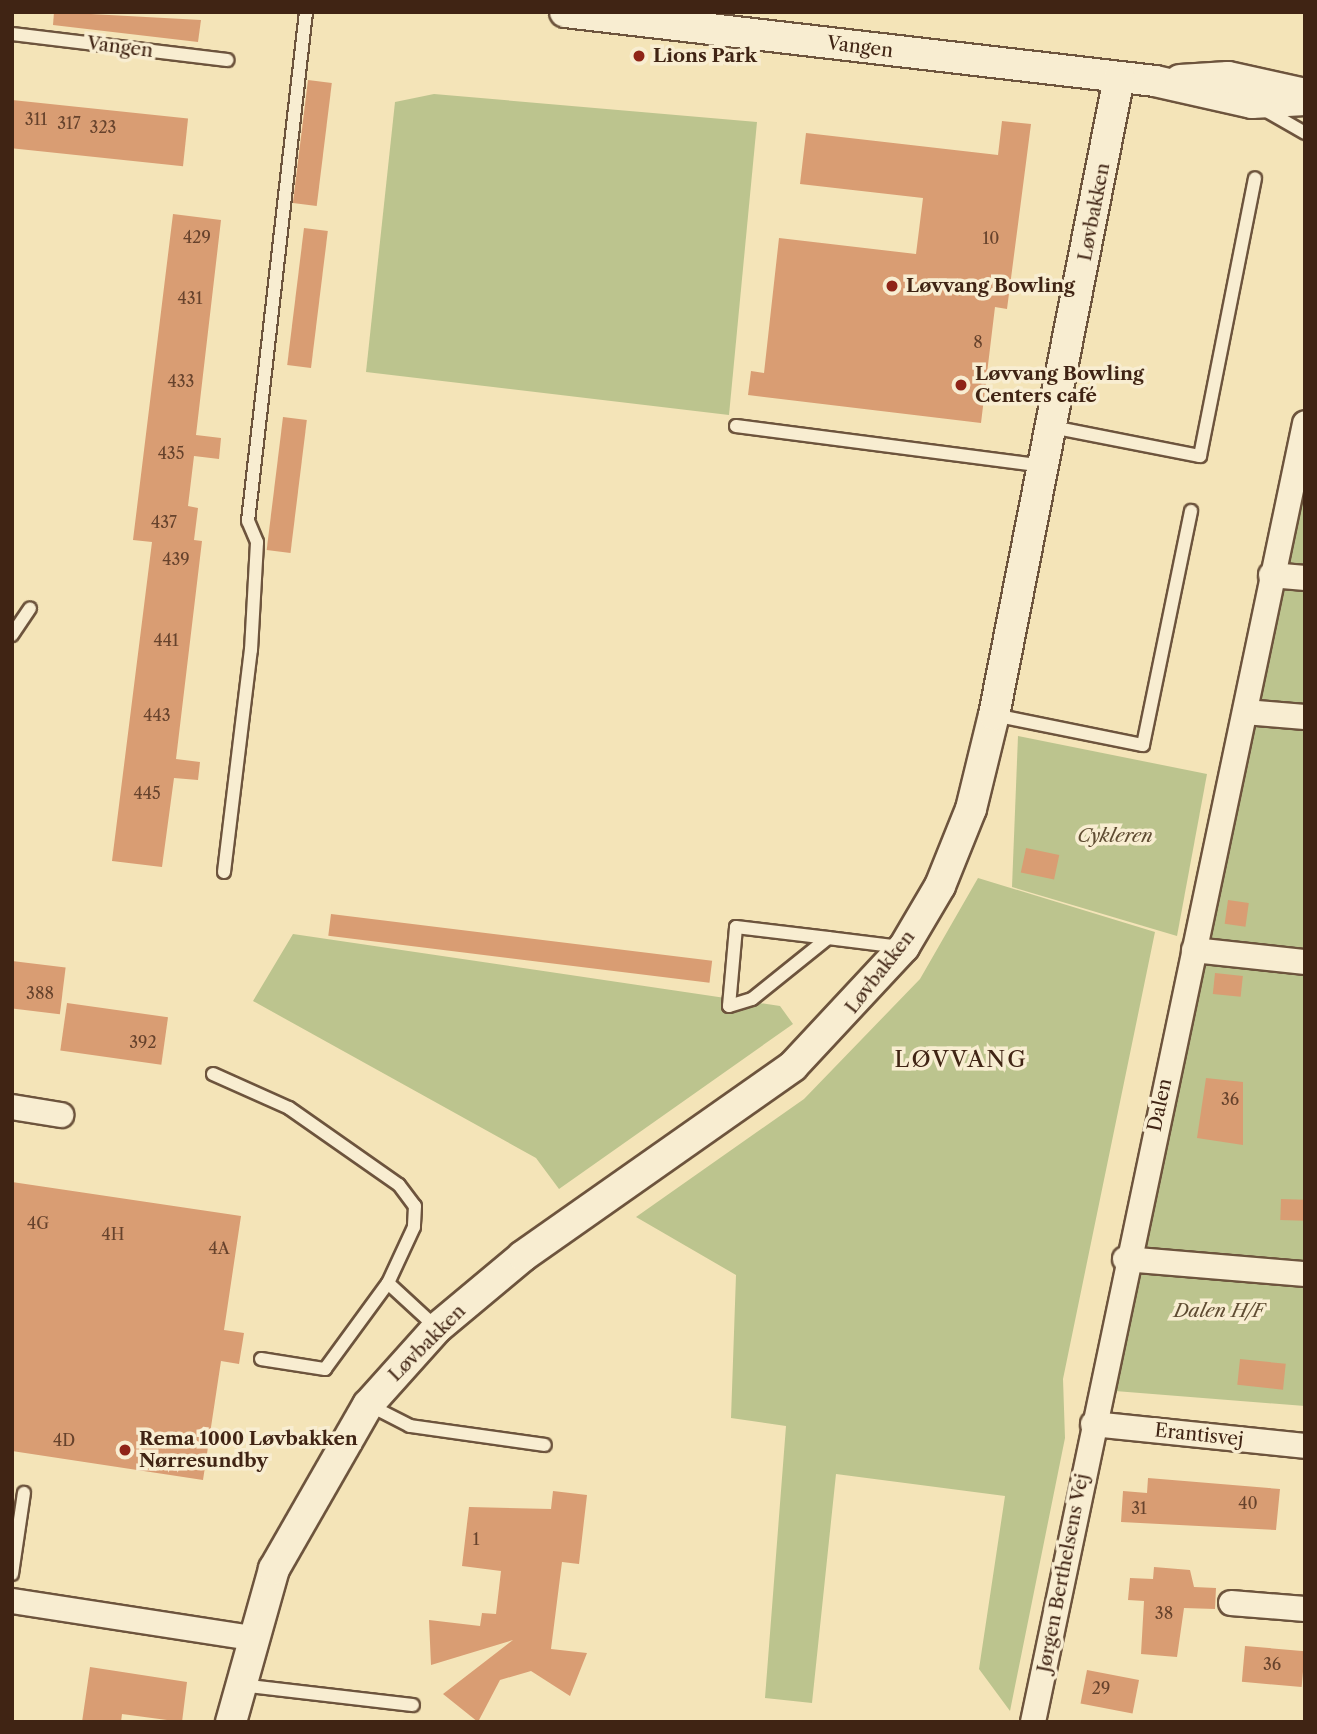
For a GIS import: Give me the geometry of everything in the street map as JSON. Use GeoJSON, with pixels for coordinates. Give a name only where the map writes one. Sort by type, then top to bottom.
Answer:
{"type":"FeatureCollection","features":[{"type":"Feature","properties":{"kind":"street","name":"Vangen"},"geometry":{"type":"LineString","coordinates":[[565,12],[629,16],[1155,81],[1252,103],[1305,100]]}},
{"type":"Feature","properties":{"kind":"street","name":"Løvbakken"},"geometry":{"type":"LineString","coordinates":[[231,1722],[250,1638],[294,1526],[368,1405],[437,1328],[523,1256],[793,1066],[904,947],[940,886],[971,809],[994,715],[1119,77]]}},
{"type":"Feature","properties":{"kind":"street","name":"Vangen"},"geometry":{"type":"LineString","coordinates":[[1155,81],[1228,77],[1305,95]]}},
{"type":"Feature","properties":{"kind":"street","name":"Dalen"},"geometry":{"type":"LineString","coordinates":[[1093,1424],[1125,1259],[1245,712],[1271,575],[1298,485],[1305,423]]}},
{"type":"Feature","properties":{"kind":"street"},"geometry":{"type":"LineString","coordinates":[[1271,575],[1305,578]]}},
{"type":"Feature","properties":{"kind":"street"},"geometry":{"type":"LineString","coordinates":[[1245,712],[1305,717]]}},
{"type":"Feature","properties":{"kind":"street"},"geometry":{"type":"LineString","coordinates":[[1194,950],[1305,962]]}},
{"type":"Feature","properties":{"kind":"street"},"geometry":{"type":"LineString","coordinates":[[12,1107],[61,1115]]}},
{"type":"Feature","properties":{"kind":"street"},"geometry":{"type":"LineString","coordinates":[[1125,1259],[1305,1274]]}},
{"type":"Feature","properties":{"kind":"street","name":"Erantisvej"},"geometry":{"type":"LineString","coordinates":[[1093,1424],[1305,1446]]}},
{"type":"Feature","properties":{"kind":"street","name":"Jørgen Berthelsens Vej"},"geometry":{"type":"LineString","coordinates":[[1033,1722],[1093,1424]]}},
{"type":"Feature","properties":{"kind":"street"},"geometry":{"type":"LineString","coordinates":[[12,1601],[250,1638]]}},
{"type":"Feature","properties":{"kind":"street"},"geometry":{"type":"LineString","coordinates":[[1231,1603],[1305,1609]]}},
{"type":"Feature","properties":{"kind":"lane"},"geometry":{"type":"LineString","coordinates":[[224,872],[251,650],[257,542],[248,521],[306,12]]}},
{"type":"Feature","properties":{"kind":"lane","name":"Vangen"},"geometry":{"type":"LineString","coordinates":[[12,34],[227,60]]}},
{"type":"Feature","properties":{"kind":"lane"},"geometry":{"type":"LineString","coordinates":[[1252,103],[1305,133]]}},
{"type":"Feature","properties":{"kind":"lane"},"geometry":{"type":"LineString","coordinates":[[1051,426],[1200,456],[1255,178]]}},
{"type":"Feature","properties":{"kind":"lane"},"geometry":{"type":"LineString","coordinates":[[736,426],[1044,466]]}},
{"type":"Feature","properties":{"kind":"lane"},"geometry":{"type":"LineString","coordinates":[[994,715],[1143,745],[1191,511]]}},
{"type":"Feature","properties":{"kind":"lane"},"geometry":{"type":"LineString","coordinates":[[12,635],[30,608]]}},
{"type":"Feature","properties":{"kind":"lane"},"geometry":{"type":"LineString","coordinates":[[828,938],[752,999],[729,1006],[736,927],[904,947]]}},
{"type":"Feature","properties":{"kind":"lane"},"geometry":{"type":"LineString","coordinates":[[213,1073],[289,1108],[399,1185],[415,1206],[414,1227],[388,1283],[325,1369],[261,1359]]}},
{"type":"Feature","properties":{"kind":"lane"},"geometry":{"type":"LineString","coordinates":[[388,1283],[437,1328]]}},
{"type":"Feature","properties":{"kind":"lane"},"geometry":{"type":"LineString","coordinates":[[368,1405],[410,1426],[545,1445]]}},
{"type":"Feature","properties":{"kind":"lane"},"geometry":{"type":"LineString","coordinates":[[12,1574],[24,1493]]}},
{"type":"Feature","properties":{"kind":"lane"},"geometry":{"type":"LineString","coordinates":[[240,1685],[412,1705]]}},
{"type":"Feature","properties":{"kind":"green space"},"geometry":{"type":"Polygon","coordinates":[[[434,94],[757,122],[729,415],[366,372],[395,102],[434,94]]]}},
{"type":"Feature","properties":{"kind":"green space","name":"Dalen H/F"},"geometry":{"type":"Polygon","coordinates":[[[1305,491],[1305,1406],[1115,1391],[1305,491]]]}},
{"type":"Feature","properties":{"kind":"green space","name":"Cykleren"},"geometry":{"type":"Polygon","coordinates":[[[1018,736],[1207,774],[1177,936],[1012,887],[1018,736]]]}},
{"type":"Feature","properties":{"kind":"green space"},"geometry":{"type":"Polygon","coordinates":[[[978,878],[1155,932],[1063,1379],[1065,1438],[1010,1711],[979,1669],[1005,1496],[836,1474],[812,1703],[765,1698],[786,1426],[731,1418],[736,1275],[636,1217],[804,1099],[920,979],[978,878]]]}},
{"type":"Feature","properties":{"kind":"green space"},"geometry":{"type":"Polygon","coordinates":[[[293,934],[780,1006],[793,1024],[559,1189],[536,1158],[253,1001],[293,934]]]}},
{"type":"Feature","properties":{"kind":"building"},"geometry":{"type":"Polygon","coordinates":[[[54,12],[201,20],[198,42],[53,25],[54,12]]]}},
{"type":"Feature","properties":{"kind":"building"},"geometry":{"type":"Polygon","coordinates":[[[308,80],[332,83],[317,206],[293,203],[308,80]]]}},
{"type":"Feature","properties":{"kind":"building"},"geometry":{"type":"Polygon","coordinates":[[[12,100],[188,119],[183,166],[12,148],[12,100]]]}},
{"type":"Feature","properties":{"kind":"building","name":"Løvvang Bowling"},"geometry":{"type":"Polygon","coordinates":[[[1002,121],[1031,124],[1007,309],[995,307],[981,423],[748,395],[751,371],[764,373],[779,238],[916,254],[923,198],[800,184],[806,133],[998,155],[1002,121]]]}},
{"type":"Feature","properties":{"kind":"building"},"geometry":{"type":"Polygon","coordinates":[[[173,214],[221,220],[196,435],[221,438],[219,459],[194,456],[188,506],[198,508],[194,540],[202,541],[176,759],[200,762],[198,780],[174,778],[162,867],[112,861],[152,542],[133,540],[173,214]]]}},
{"type":"Feature","properties":{"kind":"building"},"geometry":{"type":"Polygon","coordinates":[[[304,228],[328,231],[311,368],[287,365],[304,228]]]}},
{"type":"Feature","properties":{"kind":"building"},"geometry":{"type":"Polygon","coordinates":[[[283,417],[307,420],[290,553],[267,550],[283,417]]]}},
{"type":"Feature","properties":{"kind":"building"},"geometry":{"type":"Polygon","coordinates":[[[1026,848],[1059,855],[1054,880],[1021,872],[1026,848]]]}},
{"type":"Feature","properties":{"kind":"building"},"geometry":{"type":"Polygon","coordinates":[[[1228,900],[1249,903],[1245,927],[1225,924],[1228,900]]]}},
{"type":"Feature","properties":{"kind":"building"},"geometry":{"type":"Polygon","coordinates":[[[331,914],[712,961],[709,983],[328,936],[331,914]]]}},
{"type":"Feature","properties":{"kind":"building"},"geometry":{"type":"Polygon","coordinates":[[[12,961],[66,968],[60,1014],[12,1008],[12,961]]]}},
{"type":"Feature","properties":{"kind":"building"},"geometry":{"type":"Polygon","coordinates":[[[1215,973],[1243,976],[1241,997],[1213,994],[1215,973]]]}},
{"type":"Feature","properties":{"kind":"building"},"geometry":{"type":"Polygon","coordinates":[[[67,1003],[168,1017],[161,1065],[60,1051],[67,1003]]]}},
{"type":"Feature","properties":{"kind":"building"},"geometry":{"type":"Polygon","coordinates":[[[1206,1078],[1243,1082],[1243,1145],[1197,1138],[1206,1078]]]}},
{"type":"Feature","properties":{"kind":"building"},"geometry":{"type":"Polygon","coordinates":[[[12,1182],[241,1216],[224,1330],[244,1333],[239,1364],[221,1361],[203,1480],[12,1451],[12,1182]]]}},
{"type":"Feature","properties":{"kind":"building"},"geometry":{"type":"Polygon","coordinates":[[[1281,1199],[1305,1200],[1304,1221],[1280,1220],[1281,1199]]]}},
{"type":"Feature","properties":{"kind":"building"},"geometry":{"type":"Polygon","coordinates":[[[1240,1359],[1286,1364],[1283,1390],[1237,1385],[1240,1359]]]}},
{"type":"Feature","properties":{"kind":"building"},"geometry":{"type":"Polygon","coordinates":[[[1148,1478],[1280,1489],[1276,1530],[1121,1522],[1123,1491],[1147,1493],[1148,1478]]]}},
{"type":"Feature","properties":{"kind":"building"},"geometry":{"type":"Polygon","coordinates":[[[553,1491],[587,1495],[579,1564],[562,1562],[551,1649],[587,1653],[570,1696],[531,1671],[500,1680],[478,1722],[443,1694],[513,1640],[431,1665],[429,1620],[480,1626],[482,1613],[496,1614],[501,1571],[462,1566],[469,1507],[551,1509],[553,1491]]]}},
{"type":"Feature","properties":{"kind":"building"},"geometry":{"type":"Polygon","coordinates":[[[1154,1567],[1190,1570],[1194,1587],[1216,1588],[1215,1609],[1184,1608],[1177,1657],[1141,1654],[1144,1601],[1128,1600],[1130,1578],[1153,1579],[1154,1567]]]}},
{"type":"Feature","properties":{"kind":"building"},"geometry":{"type":"Polygon","coordinates":[[[1245,1646],[1305,1651],[1302,1687],[1242,1682],[1245,1646]]]}},
{"type":"Feature","properties":{"kind":"building"},"geometry":{"type":"Polygon","coordinates":[[[90,1667],[187,1682],[182,1722],[122,1714],[121,1722],[82,1722],[90,1667]]]}},
{"type":"Feature","properties":{"kind":"building"},"geometry":{"type":"Polygon","coordinates":[[[1087,1670],[1139,1680],[1133,1713],[1081,1703],[1087,1670]]]}},
{"type":"Feature","properties":{"kind":"place","name":"Lions Park"},"geometry":{"type":"Point","coordinates":[639,56]}},
{"type":"Feature","properties":{"kind":"place","name":"Løvvang Bowling"},"geometry":{"type":"Point","coordinates":[892,286]}},
{"type":"Feature","properties":{"kind":"place","name":"Løvvang Bowling Centers café"},"geometry":{"type":"Point","coordinates":[961,385]}},
{"type":"Feature","properties":{"kind":"place","name":"Rema 1000 Løvbakken Nørresundby"},"geometry":{"type":"Point","coordinates":[125,1450]}},
{"type":"Feature","properties":{"kind":"district","name":"LØVVANG"},"geometry":{"type":"Point","coordinates":[961,1059]}}]}
